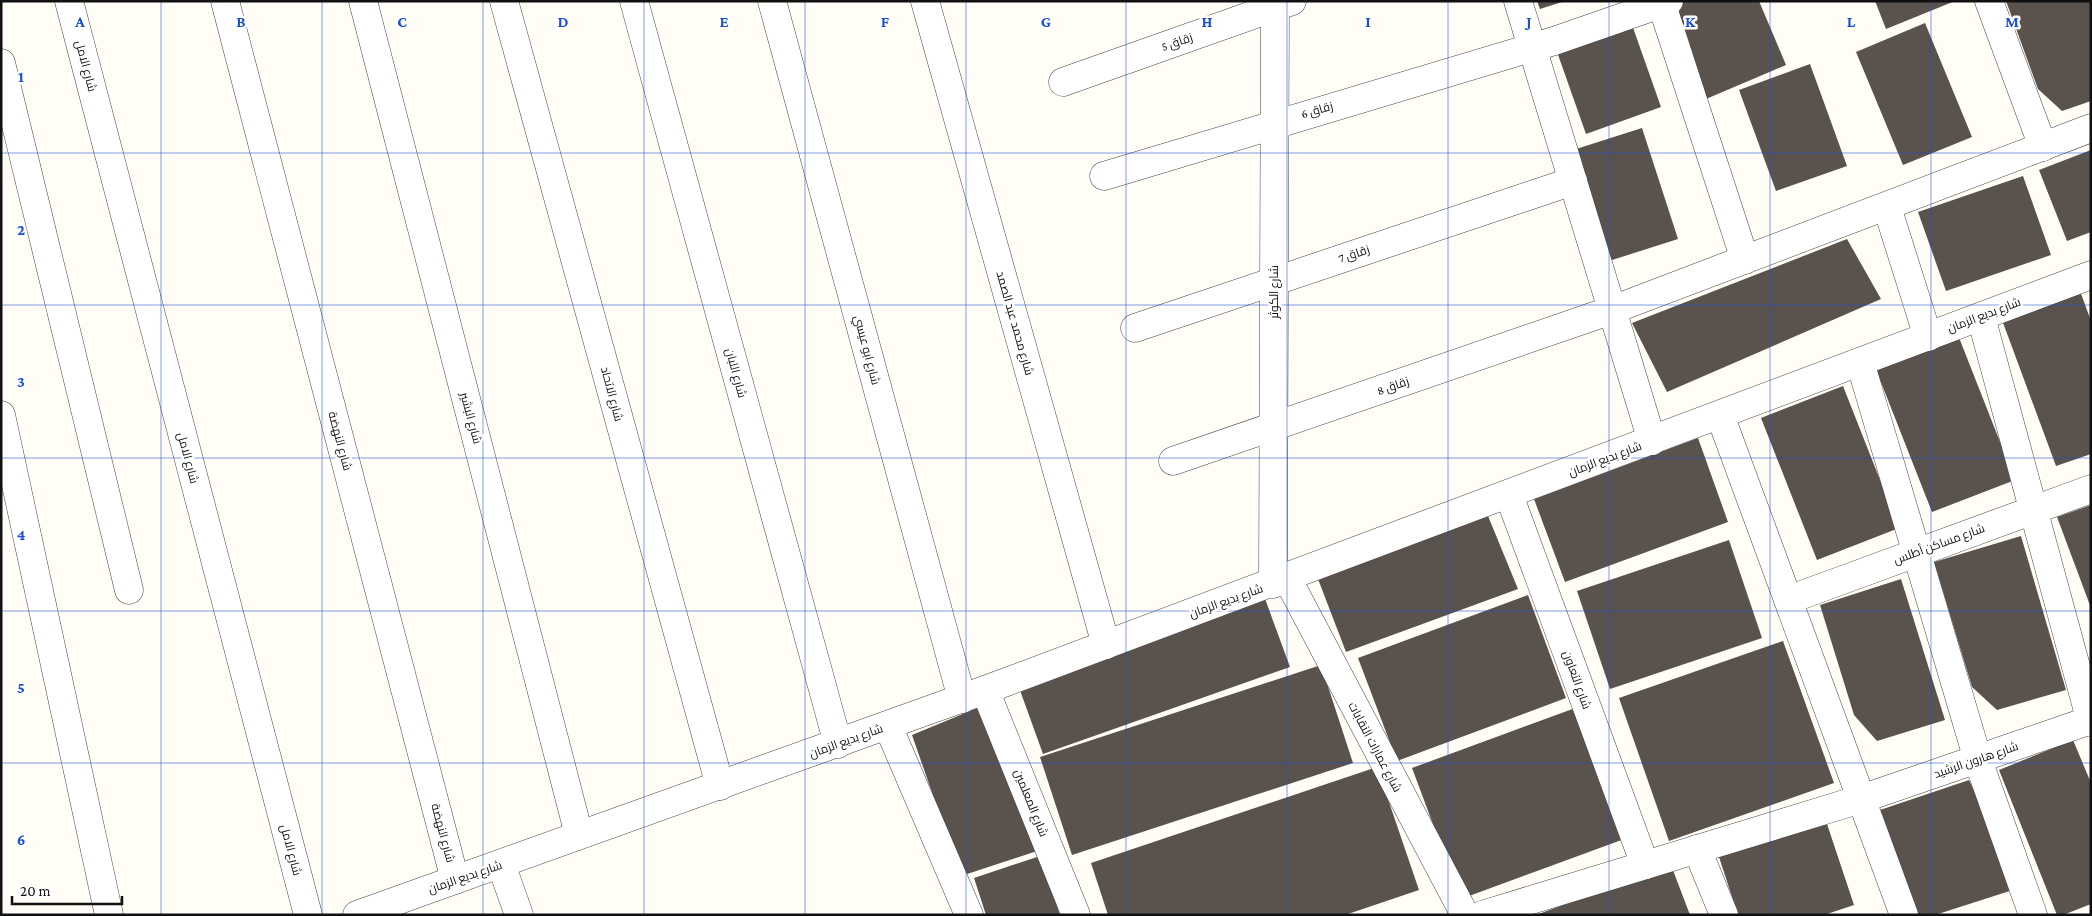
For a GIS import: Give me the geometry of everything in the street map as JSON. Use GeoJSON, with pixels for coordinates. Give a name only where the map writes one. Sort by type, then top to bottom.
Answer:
{"type":"FeatureCollection","features":[{"type":"Feature","properties":{"kind":"street","name":"شارع الامل"},"geometry":{"type":"LineString","coordinates":[[69,1],[308,915]]}},
{"type":"Feature","properties":{"kind":"street","name":"شارع النهضة"},"geometry":{"type":"LineString","coordinates":[[225,1],[455,880]]}},
{"type":"Feature","properties":{"kind":"street","name":"شارع البشير"},"geometry":{"type":"LineString","coordinates":[[363,1],[579,835]]}},
{"type":"Feature","properties":{"kind":"street","name":"شارع الاتحاد"},"geometry":{"type":"LineString","coordinates":[[504,1],[720,786]]}},
{"type":"Feature","properties":{"kind":"street","name":"شارع اللبان"},"geometry":{"type":"LineString","coordinates":[[634,1],[838,744]]}},
{"type":"Feature","properties":{"kind":"street","name":"شارع ابو عيسي"},"geometry":{"type":"LineString","coordinates":[[772,1],[974,695]]}},
{"type":"Feature","properties":{"kind":"street","name":"شارع محمد عبد الصمد"},"geometry":{"type":"LineString","coordinates":[[925,1],[1106,646]]}},
{"type":"Feature","properties":{"kind":"street"},"geometry":{"type":"LineString","coordinates":[[1518,1],[1652,441]]}},
{"type":"Feature","properties":{"kind":"street"},"geometry":{"type":"LineString","coordinates":[[1989,1],[2043,147]]}},
{"type":"Feature","properties":{"kind":"street","name":"زقاق 5"},"geometry":{"type":"LineString","coordinates":[[1063,82],[1281,3]]}},
{"type":"Feature","properties":{"kind":"street","name":"شارع الكوثر"},"geometry":{"type":"LineString","coordinates":[[1280,581],[1274,427],[1274,280],[1275,123],[1281,3]]}},
{"type":"Feature","properties":{"kind":"street"},"geometry":{"type":"LineString","coordinates":[[1666,3],[1745,260]]}},
{"type":"Feature","properties":{"kind":"street","name":"زقاق 6"},"geometry":{"type":"LineString","coordinates":[[1104,176],[1532,47],[1666,3]]}},
{"type":"Feature","properties":{"kind":"street"},"geometry":{"type":"LineString","coordinates":[[1,63],[129,590]]}},
{"type":"Feature","properties":{"kind":"street","name":"زقاق 8"},"geometry":{"type":"LineString","coordinates":[[1174,461],[1612,310],[2091,128]]}},
{"type":"Feature","properties":{"kind":"street","name":"زقاق 7"},"geometry":{"type":"LineString","coordinates":[[1135,328],[1573,181]]}},
{"type":"Feature","properties":{"kind":"street"},"geometry":{"type":"LineString","coordinates":[[1887,207],[1928,336]]}},
{"type":"Feature","properties":{"kind":"street","name":"شارع بديع الزمان"},"geometry":{"type":"LineString","coordinates":[[357,915],[974,695],[2091,275]]}},
{"type":"Feature","properties":{"kind":"street"},"geometry":{"type":"LineString","coordinates":[[1981,316],[2090,721]]}},
{"type":"Feature","properties":{"kind":"street"},"geometry":{"type":"LineString","coordinates":[[1860,362],[1978,760],[2034,915]]}},
{"type":"Feature","properties":{"kind":"street"},"geometry":{"type":"LineString","coordinates":[[1,415],[109,915]]}},
{"type":"Feature","properties":{"kind":"street"},"geometry":{"type":"LineString","coordinates":[[1720,415],[1904,915]]}},
{"type":"Feature","properties":{"kind":"street","name":"شارع مساكن أطلس"},"geometry":{"type":"LineString","coordinates":[[1788,600],[2091,489]]}},
{"type":"Feature","properties":{"kind":"street","name":"شارع التعاون"},"geometry":{"type":"LineString","coordinates":[[1509,495],[1645,865]]}},
{"type":"Feature","properties":{"kind":"street","name":"شارع عمارات النقابات"},"geometry":{"type":"LineString","coordinates":[[1280,581],[1465,915]]}},
{"type":"Feature","properties":{"kind":"street","name":"شارع المعلمين"},"geometry":{"type":"LineString","coordinates":[[974,695],[1076,915]]}},
{"type":"Feature","properties":{"kind":"street","name":"شارع هارون الرشيد"},"geometry":{"type":"LineString","coordinates":[[1861,799],[2090,721]]}},
{"type":"Feature","properties":{"kind":"street"},"geometry":{"type":"LineString","coordinates":[[888,726],[969,915]]}},
{"type":"Feature","properties":{"kind":"street"},"geometry":{"type":"LineString","coordinates":[[1482,915],[1861,799]]}},
{"type":"Feature","properties":{"kind":"street"},"geometry":{"type":"LineString","coordinates":[[1697,849],[1724,915]]}},
{"type":"Feature","properties":{"kind":"street"},"geometry":{"type":"LineString","coordinates":[[501,864],[520,915]]}},
{"type":"Feature","properties":{"kind":"building"},"geometry":{"type":"Polygon","coordinates":[[[1537,1],[1562,1],[1562,2],[1540,9],[1537,1]]]}},
{"type":"Feature","properties":{"kind":"building"},"geometry":{"type":"Polygon","coordinates":[[[1680,1],[1759,1],[1786,65],[1706,99],[1667,7],[1680,1]]]}},
{"type":"Feature","properties":{"kind":"building"},"geometry":{"type":"Polygon","coordinates":[[[1875,1],[1955,1],[1886,29],[1875,1]]]}},
{"type":"Feature","properties":{"kind":"building"},"geometry":{"type":"Polygon","coordinates":[[[2006,1],[2091,1],[2091,101],[2062,111],[2038,89],[2006,1]]]}},
{"type":"Feature","properties":{"kind":"building"},"geometry":{"type":"Polygon","coordinates":[[[1631,22],[1661,107],[1586,134],[1556,49],[1631,22]]]}},
{"type":"Feature","properties":{"kind":"building"},"geometry":{"type":"Polygon","coordinates":[[[1925,23],[1972,137],[1903,165],[1856,52],[1925,23]]]}},
{"type":"Feature","properties":{"kind":"building"},"geometry":{"type":"Polygon","coordinates":[[[1810,64],[1847,166],[1776,191],[1739,90],[1810,64]]]}},
{"type":"Feature","properties":{"kind":"building"},"geometry":{"type":"Polygon","coordinates":[[[1642,128],[1678,239],[1609,261],[1573,150],[1642,128]]]}},
{"type":"Feature","properties":{"kind":"building"},"geometry":{"type":"Polygon","coordinates":[[[2091,150],[2091,232],[2067,241],[2039,170],[2091,150]]]}},
{"type":"Feature","properties":{"kind":"building"},"geometry":{"type":"Polygon","coordinates":[[[2023,176],[2051,255],[1946,291],[1918,212],[2023,176]]]}},
{"type":"Feature","properties":{"kind":"building"},"geometry":{"type":"Polygon","coordinates":[[[1847,239],[1881,299],[1667,392],[1632,323],[1847,239]]]}},
{"type":"Feature","properties":{"kind":"building"},"geometry":{"type":"Polygon","coordinates":[[[2080,291],[2091,321],[2091,454],[2056,466],[2002,320],[2080,291]]]}},
{"type":"Feature","properties":{"kind":"building"},"geometry":{"type":"Polygon","coordinates":[[[1958,335],[2015,480],[1932,512],[1875,367],[1958,335]]]}},
{"type":"Feature","properties":{"kind":"building"},"geometry":{"type":"Polygon","coordinates":[[[1843,386],[1899,528],[1817,560],[1761,418],[1843,386]]]}},
{"type":"Feature","properties":{"kind":"building"},"geometry":{"type":"Polygon","coordinates":[[[1698,438],[1728,522],[1565,582],[1534,499],[1698,438]]]}},
{"type":"Feature","properties":{"kind":"building"},"geometry":{"type":"Polygon","coordinates":[[[2091,505],[2091,608],[2057,517],[2091,505]]]}},
{"type":"Feature","properties":{"kind":"building"},"geometry":{"type":"Polygon","coordinates":[[[1488,516],[1518,589],[1346,652],[1318,579],[1488,516]]]}},
{"type":"Feature","properties":{"kind":"building"},"geometry":{"type":"Polygon","coordinates":[[[2021,536],[2066,690],[1997,710],[1972,687],[1934,562],[2021,536]]]}},
{"type":"Feature","properties":{"kind":"building"},"geometry":{"type":"Polygon","coordinates":[[[1729,540],[1762,638],[1610,689],[1577,591],[1729,540]]]}},
{"type":"Feature","properties":{"kind":"building"},"geometry":{"type":"Polygon","coordinates":[[[1901,579],[1945,720],[1877,741],[1854,715],[1820,605],[1901,579]]]}},
{"type":"Feature","properties":{"kind":"building"},"geometry":{"type":"Polygon","coordinates":[[[1528,595],[1566,698],[1397,761],[1358,658],[1528,595]]]}},
{"type":"Feature","properties":{"kind":"building"},"geometry":{"type":"Polygon","coordinates":[[[1264,596],[1290,667],[1043,754],[1017,682],[1264,596]]]}},
{"type":"Feature","properties":{"kind":"building"},"geometry":{"type":"Polygon","coordinates":[[[1783,641],[1834,783],[1669,841],[1619,698],[1783,641]]]}},
{"type":"Feature","properties":{"kind":"building"},"geometry":{"type":"Polygon","coordinates":[[[1321,665],[1353,763],[1072,855],[1040,757],[1321,665]]]}},
{"type":"Feature","properties":{"kind":"building"},"geometry":{"type":"Polygon","coordinates":[[[982,706],[1037,851],[961,876],[912,735],[982,706]]]}},
{"type":"Feature","properties":{"kind":"building"},"geometry":{"type":"Polygon","coordinates":[[[1578,707],[1627,838],[1461,899],[1412,768],[1578,707]]]}},
{"type":"Feature","properties":{"kind":"building"},"geometry":{"type":"Polygon","coordinates":[[[2073,740],[2091,783],[2091,904],[2063,915],[2057,915],[1999,770],[2073,740]]]}},
{"type":"Feature","properties":{"kind":"building"},"geometry":{"type":"Polygon","coordinates":[[[1377,767],[1419,890],[1345,915],[1108,915],[1091,863],[1377,767]]]}},
{"type":"Feature","properties":{"kind":"building"},"geometry":{"type":"Polygon","coordinates":[[[1969,780],[2019,888],[1935,915],[1911,915],[1874,812],[1969,780]]]}},
{"type":"Feature","properties":{"kind":"building"},"geometry":{"type":"Polygon","coordinates":[[[1826,821],[1854,905],[1824,915],[1738,915],[1719,857],[1826,821]]]}},
{"type":"Feature","properties":{"kind":"building"},"geometry":{"type":"Polygon","coordinates":[[[1040,856],[1060,915],[986,915],[974,878],[1040,856]]]}},
{"type":"Feature","properties":{"kind":"building"},"geometry":{"type":"Polygon","coordinates":[[[1671,865],[1690,915],[1536,915],[1671,865]]]}}]}
